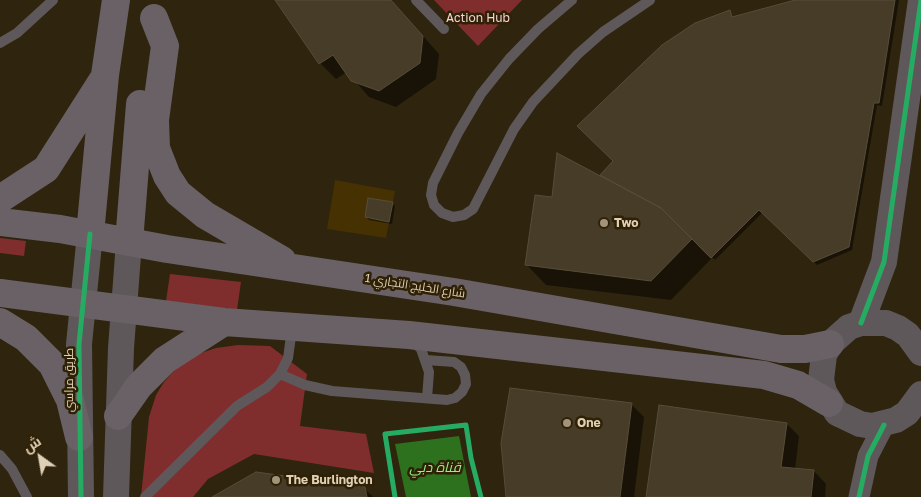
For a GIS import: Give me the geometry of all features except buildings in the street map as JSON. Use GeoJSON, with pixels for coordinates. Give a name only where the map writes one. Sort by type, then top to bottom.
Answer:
{"type":"FeatureCollection","features":[{"type":"Feature","properties":{"kind":"main road","name":"طريق مراسي"},"geometry":{"type":"LineString","coordinates":[[90,234],[105,75],[116,0]]}},
{"type":"Feature","properties":{"kind":"main road"},"geometry":{"type":"LineString","coordinates":[[129,242],[139,113],[156,9]]}},
{"type":"Feature","properties":{"kind":"main road"},"geometry":{"type":"LineString","coordinates":[[156,9],[165,46],[155,120],[156,148],[166,176],[178,193],[205,215],[294,267]]}},
{"type":"Feature","properties":{"kind":"main road"},"geometry":{"type":"LineString","coordinates":[[0,199],[17,190],[46,169],[105,75]]}},
{"type":"Feature","properties":{"kind":"main road","name":"شارع الخليج التجاري 1"},"geometry":{"type":"LineString","coordinates":[[0,222],[90,234],[129,242],[454,292],[782,349],[805,349],[830,344]]}},
{"type":"Feature","properties":{"kind":"main road"},"geometry":{"type":"LineString","coordinates":[[0,293],[224,322],[408,335],[764,375],[798,385],[829,403]]}},
{"type":"Feature","properties":{"kind":"main road"},"geometry":{"type":"LineString","coordinates":[[0,322],[26,338],[52,364],[70,400],[79,437]]}},
{"type":"Feature","properties":{"kind":"main road"},"geometry":{"type":"LineString","coordinates":[[118,416],[139,386],[164,360],[224,322]]}},
{"type":"Feature","properties":{"kind":"street"},"geometry":{"type":"LineString","coordinates":[[861,323],[884,262],[921,0]]}},
{"type":"Feature","properties":{"kind":"street","name":"طريق مراسي"},"geometry":{"type":"LineString","coordinates":[[81,497],[79,437],[80,344],[90,234]]}},
{"type":"Feature","properties":{"kind":"street"},"geometry":{"type":"LineString","coordinates":[[116,497],[118,416],[129,242]]}},
{"type":"Feature","properties":{"kind":"street"},"geometry":{"type":"LineString","coordinates":[[884,262],[887,294],[894,326]]}},
{"type":"Feature","properties":{"kind":"street"},"geometry":{"type":"LineString","coordinates":[[921,354],[908,335],[894,326],[874,321],[849,327],[830,344],[821,367],[824,392],[829,403],[853,422],[872,426],[884,425],[907,413],[921,394]]}},
{"type":"Feature","properties":{"kind":"street"},"geometry":{"type":"LineString","coordinates":[[853,422],[862,456],[863,473]]}},
{"type":"Feature","properties":{"kind":"street"},"geometry":{"type":"LineString","coordinates":[[859,497],[868,456],[884,425]]}},
{"type":"Feature","properties":{"kind":"lane"},"geometry":{"type":"LineString","coordinates":[[0,43],[18,33],[53,0]]}},
{"type":"Feature","properties":{"kind":"lane"},"geometry":{"type":"LineString","coordinates":[[416,0],[444,29]]}},
{"type":"Feature","properties":{"kind":"lane"},"geometry":{"type":"LineString","coordinates":[[572,0],[538,29],[509,59],[481,94],[458,133],[433,183],[431,194],[434,205],[442,214],[453,217],[464,215],[473,209],[514,129],[533,102],[578,54],[603,32],[650,0]]}},
{"type":"Feature","properties":{"kind":"lane"},"geometry":{"type":"LineString","coordinates":[[145,497],[237,406],[267,386],[280,374],[288,358],[292,327]]}},
{"type":"Feature","properties":{"kind":"lane"},"geometry":{"type":"LineString","coordinates":[[408,335],[421,349],[426,360],[429,372],[427,398]]}},
{"type":"Feature","properties":{"kind":"lane"},"geometry":{"type":"LineString","coordinates":[[280,374],[305,386],[319,389],[447,400],[455,398],[462,392],[466,384],[465,375],[461,367],[454,362],[426,360]]}},
{"type":"Feature","properties":{"kind":"lane"},"geometry":{"type":"LineString","coordinates":[[0,455],[12,469],[27,497]]}},
{"type":"Feature","properties":{"kind":"shaded area"},"geometry":{"type":"Polygon","coordinates":[[[335,180],[395,191],[386,238],[327,229],[335,180]]]}},
{"type":"Feature","properties":{"kind":"green space","name":"Action Hub"},"geometry":{"type":"Polygon","coordinates":[[[434,0],[522,0],[478,46],[434,0]]]}},
{"type":"Feature","properties":{"kind":"green space"},"geometry":{"type":"Polygon","coordinates":[[[0,238],[26,241],[24,256],[0,253],[0,238]]]}},
{"type":"Feature","properties":{"kind":"green space"},"geometry":{"type":"Polygon","coordinates":[[[170,274],[241,282],[237,310],[166,301],[170,274]]]}},
{"type":"Feature","properties":{"kind":"green space"},"geometry":{"type":"Polygon","coordinates":[[[238,345],[270,346],[307,374],[300,426],[366,434],[374,473],[254,454],[208,479],[193,497],[141,497],[149,417],[156,395],[164,382],[179,365],[195,355],[216,348],[238,345]]]}},
{"type":"Feature","properties":{"kind":"water","name":"قناة دبي"},"geometry":{"type":"Polygon","coordinates":[[[459,436],[471,497],[406,497],[395,444],[459,436]]]}},
{"type":"Feature","properties":{"kind":"cycle path"},"geometry":{"type":"LineString","coordinates":[[861,323],[884,262],[921,0]]}},
{"type":"Feature","properties":{"kind":"cycle path"},"geometry":{"type":"LineString","coordinates":[[81,497],[79,344],[90,234]]}},
{"type":"Feature","properties":{"kind":"cycle path"},"geometry":{"type":"LineString","coordinates":[[395,497],[385,434],[466,425],[471,458],[481,497]]}},
{"type":"Feature","properties":{"kind":"cycle path"},"geometry":{"type":"LineString","coordinates":[[859,497],[868,456],[884,425]]}},
{"type":"Feature","properties":{"kind":"place","name":"Two"},"geometry":{"type":"Point","coordinates":[604,223]}},
{"type":"Feature","properties":{"kind":"place","name":"One"},"geometry":{"type":"Point","coordinates":[567,423]}},
{"type":"Feature","properties":{"kind":"place","name":"The Burlington"},"geometry":{"type":"Point","coordinates":[276,480]}}]}
